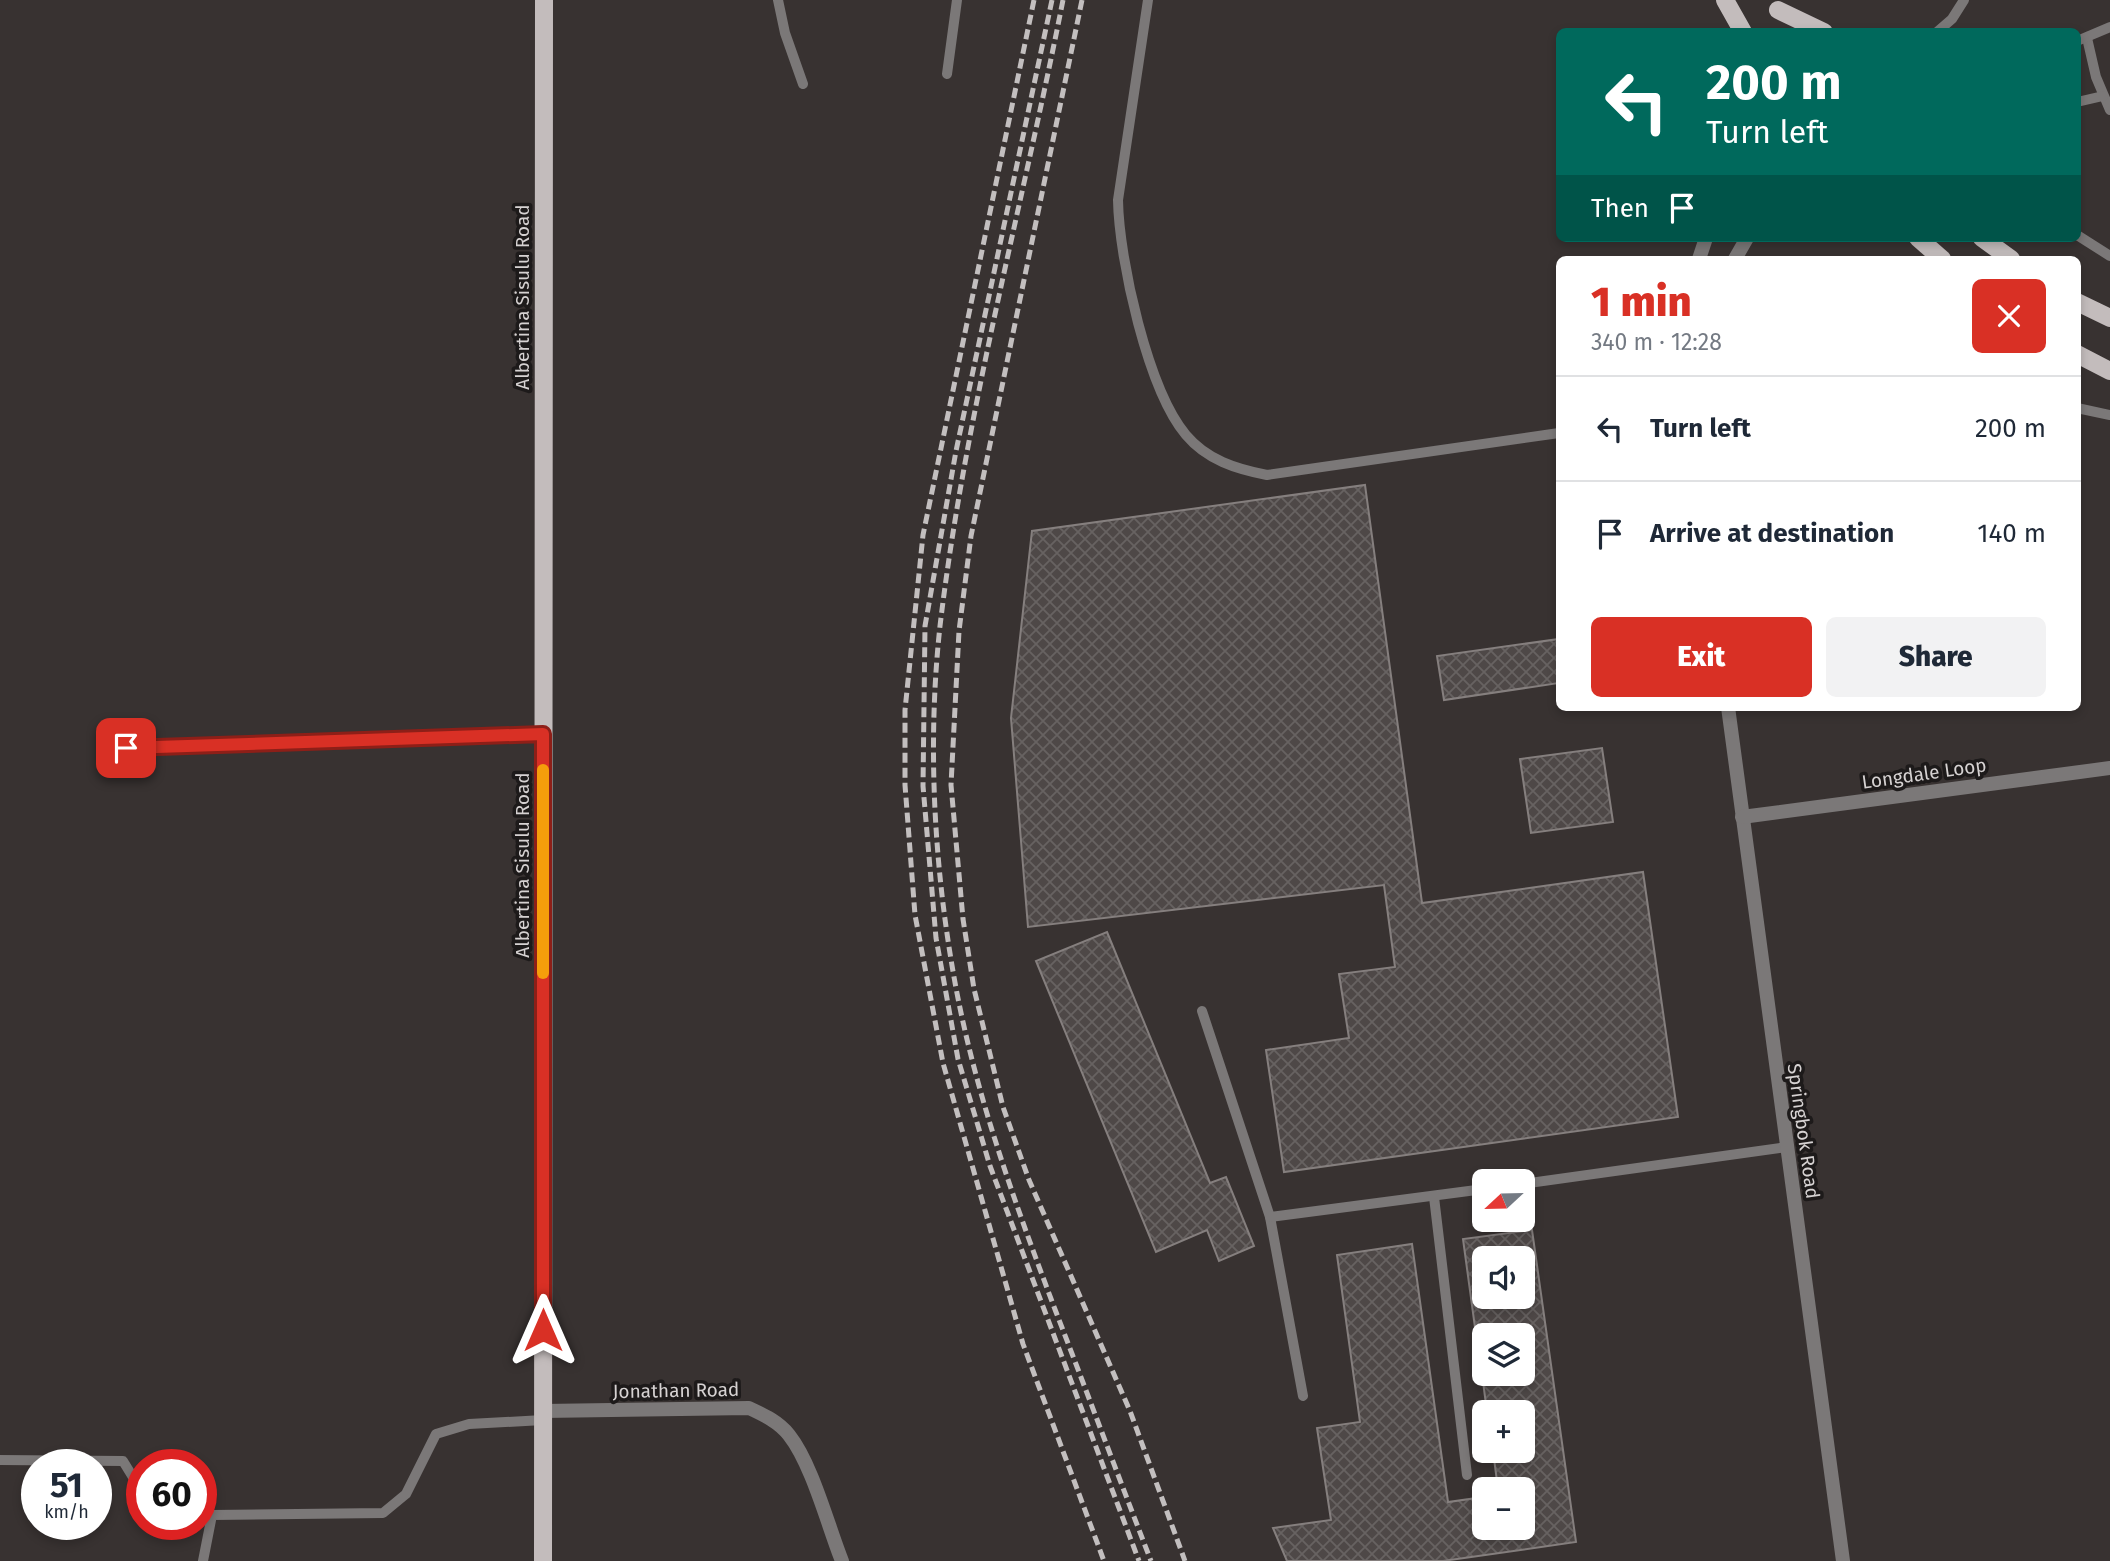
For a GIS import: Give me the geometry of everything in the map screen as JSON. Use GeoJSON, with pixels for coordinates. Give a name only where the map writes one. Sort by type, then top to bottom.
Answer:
{"type":"FeatureCollection","features":[{"type":"Feature","properties":{"kind":"main road","name":"Albertina Sisulu Road"},"geometry":{"type":"LineString","coordinates":[[543,1561],[544,0]]}},
{"type":"Feature","properties":{"kind":"main road"},"geometry":{"type":"LineString","coordinates":[[1725,0],[1741,28]]}},
{"type":"Feature","properties":{"kind":"main road"},"geometry":{"type":"LineString","coordinates":[[1775,5],[1790,28]]}},
{"type":"Feature","properties":{"kind":"main road"},"geometry":{"type":"LineString","coordinates":[[1775,5],[1817,28]]}},
{"type":"Feature","properties":{"kind":"main road"},"geometry":{"type":"LineString","coordinates":[[1923,242],[1939,256]]}},
{"type":"Feature","properties":{"kind":"main road"},"geometry":{"type":"LineString","coordinates":[[1988,242],[2007,256]]}},
{"type":"Feature","properties":{"kind":"main road"},"geometry":{"type":"LineString","coordinates":[[2081,304],[2110,318]]}},
{"type":"Feature","properties":{"kind":"main road"},"geometry":{"type":"LineString","coordinates":[[2081,356],[2110,371]]}},
{"type":"Feature","properties":{"kind":"street","name":"Springbok Road"},"geometry":{"type":"LineString","coordinates":[[1729,711],[1843,1561]]}},
{"type":"Feature","properties":{"kind":"street","name":"Longdale Loop"},"geometry":{"type":"LineString","coordinates":[[1742,817],[2110,768]]}},
{"type":"Feature","properties":{"kind":"street","name":"Jonathan Road"},"geometry":{"type":"LineString","coordinates":[[543,1415],[749,1408],[771,1418],[789,1435],[801,1456],[842,1561]]}},
{"type":"Feature","properties":{"kind":"lane"},"geometry":{"type":"LineString","coordinates":[[778,0],[785,33],[803,84]]}},
{"type":"Feature","properties":{"kind":"lane"},"geometry":{"type":"LineString","coordinates":[[947,74],[957,0]]}},
{"type":"Feature","properties":{"kind":"lane"},"geometry":{"type":"LineString","coordinates":[[1149,0],[1118,200],[1119,230],[1122,259],[1157,381],[1171,414],[1187,437],[1211,457],[1237,469],[1266,475],[1556,433]]}},
{"type":"Feature","properties":{"kind":"lane"},"geometry":{"type":"LineString","coordinates":[[1942,28],[1952,19],[1964,0]]}},
{"type":"Feature","properties":{"kind":"lane"},"geometry":{"type":"LineString","coordinates":[[2110,27],[2082,39],[2110,110]]}},
{"type":"Feature","properties":{"kind":"lane"},"geometry":{"type":"LineString","coordinates":[[2081,101],[2103,96]]}},
{"type":"Feature","properties":{"kind":"lane"},"geometry":{"type":"LineString","coordinates":[[2081,238],[2110,256]]}},
{"type":"Feature","properties":{"kind":"lane"},"geometry":{"type":"LineString","coordinates":[[2081,409],[2110,415]]}},
{"type":"Feature","properties":{"kind":"lane"},"geometry":{"type":"LineString","coordinates":[[126,748],[543,734]]}},
{"type":"Feature","properties":{"kind":"lane"},"geometry":{"type":"LineString","coordinates":[[1202,1011],[1270,1217],[1303,1396]]}},
{"type":"Feature","properties":{"kind":"lane"},"geometry":{"type":"LineString","coordinates":[[1535,1182],[1787,1147]]}},
{"type":"Feature","properties":{"kind":"lane"},"geometry":{"type":"LineString","coordinates":[[1270,1217],[1472,1191]]}},
{"type":"Feature","properties":{"kind":"lane"},"geometry":{"type":"LineString","coordinates":[[1434,1196],[1467,1475]]}},
{"type":"Feature","properties":{"kind":"lane"},"geometry":{"type":"LineString","coordinates":[[217,1515],[383,1513],[406,1494],[436,1434],[469,1424],[543,1415]]}},
{"type":"Feature","properties":{"kind":"lane"},"geometry":{"type":"LineString","coordinates":[[0,1460],[94,1458],[123,1461],[126,1466]]}},
{"type":"Feature","properties":{"kind":"lane"},"geometry":{"type":"LineString","coordinates":[[204,1561],[205,1540]]}},
{"type":"Feature","properties":{"kind":"building"},"geometry":{"type":"Polygon","coordinates":[[[1365,485],[1422,903],[1643,872],[1678,1117],[1284,1172],[1266,1050],[1349,1038],[1339,974],[1395,967],[1384,885],[1028,927],[1011,718],[1032,531],[1365,485]]]}},
{"type":"Feature","properties":{"kind":"building"},"geometry":{"type":"Polygon","coordinates":[[[1556,639],[1556,683],[1444,700],[1437,656],[1556,639]]]}},
{"type":"Feature","properties":{"kind":"building"},"geometry":{"type":"Polygon","coordinates":[[[1602,748],[1613,822],[1531,833],[1520,759],[1602,748]]]}},
{"type":"Feature","properties":{"kind":"building"},"geometry":{"type":"Polygon","coordinates":[[[1107,932],[1210,1183],[1226,1177],[1254,1246],[1219,1261],[1207,1230],[1156,1252],[1036,961],[1107,932]]]}},
{"type":"Feature","properties":{"kind":"building"},"geometry":{"type":"Polygon","coordinates":[[[1532,1232],[1534,1246],[1472,1246],[1472,1305],[1463,1239],[1532,1232]]]}},
{"type":"Feature","properties":{"kind":"building"},"geometry":{"type":"Polygon","coordinates":[[[1412,1244],[1448,1502],[1472,1499],[1472,1540],[1535,1540],[1535,1477],[1496,1477],[1495,1463],[1535,1463],[1535,1400],[1485,1400],[1484,1386],[1535,1386],[1535,1323],[1474,1323],[1472,1309],[1535,1309],[1535,1251],[1576,1542],[1443,1561],[1287,1561],[1273,1528],[1331,1520],[1317,1428],[1360,1422],[1337,1255],[1412,1244]]]}},
{"type":"Feature","properties":{"kind":"railway"},"geometry":{"type":"LineString","coordinates":[[1034,0],[923,535],[905,710],[905,785],[915,915],[943,1063],[1023,1344],[1104,1561]]}},
{"type":"Feature","properties":{"kind":"railway"},"geometry":{"type":"LineString","coordinates":[[1052,0],[956,451],[925,626],[923,786],[936,938],[958,1059],[990,1166],[1139,1561]]}},
{"type":"Feature","properties":{"kind":"railway"},"geometry":{"type":"LineString","coordinates":[[1063,0],[979,390],[951,547],[936,671],[935,807],[948,943],[965,1029],[986,1111],[1026,1232],[1151,1561]]}},
{"type":"Feature","properties":{"kind":"railway"},"geometry":{"type":"LineString","coordinates":[[1082,0],[971,536],[959,631],[951,785],[963,919],[974,989],[1003,1107],[1029,1180],[1130,1411],[1185,1561]]}},
{"type":"Feature","properties":{"kind":"slow traffic"},"geometry":{"type":"LineString","coordinates":[[543,770],[543,973]]}},
{"type":"Feature","properties":{"kind":"route"},"geometry":{"type":"LineString","coordinates":[[126,748],[543,734],[543,1330]]}}]}
